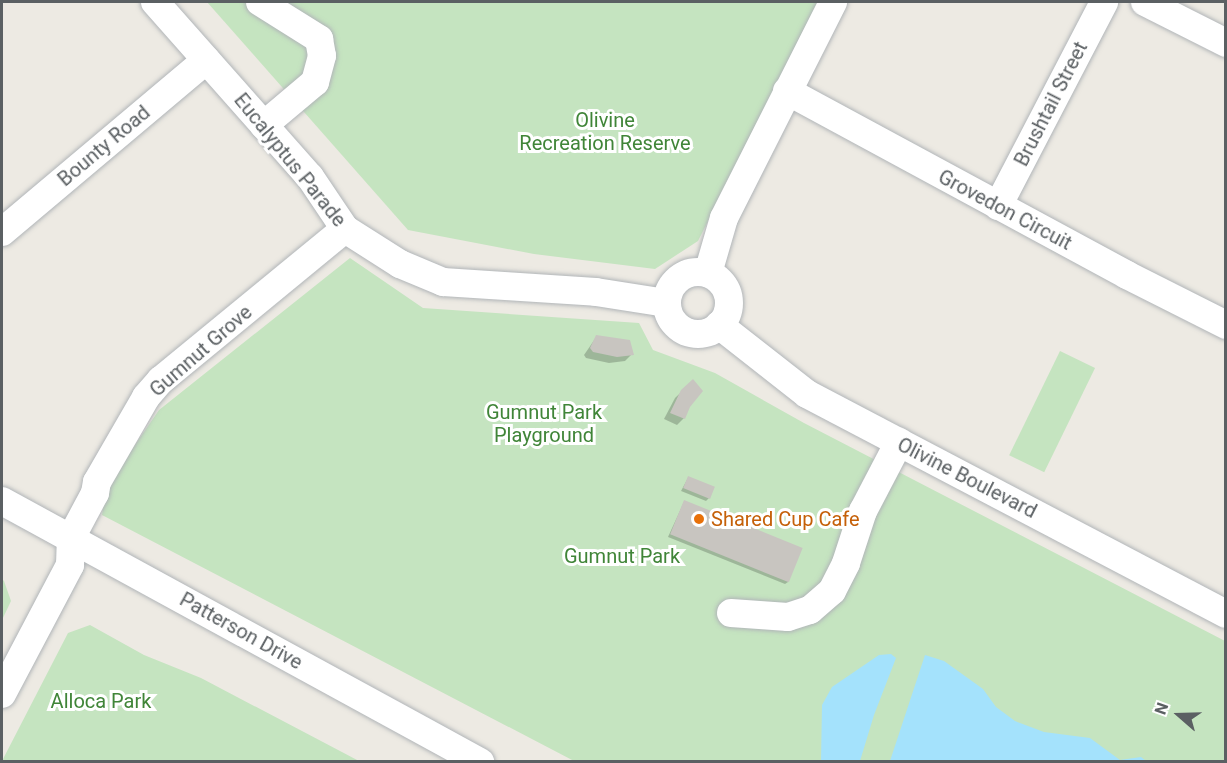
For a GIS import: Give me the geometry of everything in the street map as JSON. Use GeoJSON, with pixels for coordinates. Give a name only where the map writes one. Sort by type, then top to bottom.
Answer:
{"type":"FeatureCollection","features":[{"type":"Feature","properties":{"kind":"street","name":"Eucalyptus Parade"},"geometry":{"type":"LineString","coordinates":[[155,2],[310,177],[345,229],[400,264],[444,282],[596,292],[666,303]]}},
{"type":"Feature","properties":{"kind":"street"},"geometry":{"type":"LineString","coordinates":[[260,2],[319,39],[322,56],[315,82],[264,126]]}},
{"type":"Feature","properties":{"kind":"street"},"geometry":{"type":"LineString","coordinates":[[708,273],[724,219],[786,91],[833,2]]}},
{"type":"Feature","properties":{"kind":"street","name":"Brushtail Street"},"geometry":{"type":"LineString","coordinates":[[998,206],[1104,2]]}},
{"type":"Feature","properties":{"kind":"street"},"geometry":{"type":"LineString","coordinates":[[1145,2],[1226,43]]}},
{"type":"Feature","properties":{"kind":"street","name":"Bounty Road"},"geometry":{"type":"LineString","coordinates":[[2,232],[207,60]]}},
{"type":"Feature","properties":{"kind":"street","name":"Grovedon Circuit"},"geometry":{"type":"LineString","coordinates":[[786,91],[998,206],[1226,325]]}},
{"type":"Feature","properties":{"kind":"street","name":"Gumnut Grove"},"geometry":{"type":"LineString","coordinates":[[71,538],[95,493],[97,482],[154,389],[345,229]]}},
{"type":"Feature","properties":{"kind":"street"},"geometry":{"type":"LineString","coordinates":[[692,272],[708,273],[717,279],[728,297],[728,308],[719,325],[700,334],[684,331],[669,316],[666,303],[674,283],[682,276],[692,272]]}},
{"type":"Feature","properties":{"kind":"street","name":"Olivine Boulevard"},"geometry":{"type":"LineString","coordinates":[[719,325],[807,394],[1226,614]]}},
{"type":"Feature","properties":{"kind":"street"},"geometry":{"type":"LineString","coordinates":[[731,614],[788,617],[810,610],[831,591],[846,563],[863,511],[899,442]]}},
{"type":"Feature","properties":{"kind":"street","name":"Patterson Drive"},"geometry":{"type":"LineString","coordinates":[[2,501],[480,762]]}},
{"type":"Feature","properties":{"kind":"street"},"geometry":{"type":"LineString","coordinates":[[2,694],[70,565],[71,538]]}},
{"type":"Feature","properties":{"kind":"green space","name":"Olivine Recreation Reserve"},"geometry":{"type":"Polygon","coordinates":[[[207,2],[819,2],[698,241],[655,269],[534,254],[408,230],[207,2]]]}},
{"type":"Feature","properties":{"kind":"green space","name":"Gumnut Park"},"geometry":{"type":"Polygon","coordinates":[[[350,258],[423,308],[639,323],[653,350],[715,373],[804,423],[1225,641],[1225,761],[574,761],[102,515],[106,487],[159,410],[350,258]]]}},
{"type":"Feature","properties":{"kind":"green space"},"geometry":{"type":"Polygon","coordinates":[[[1060,351],[1095,368],[1044,472],[1009,455],[1060,351]]]}},
{"type":"Feature","properties":{"kind":"green space"},"geometry":{"type":"Polygon","coordinates":[[[2,579],[11,601],[2,620],[2,579]]]}},
{"type":"Feature","properties":{"kind":"green space","name":"Alloca Park"},"geometry":{"type":"Polygon","coordinates":[[[90,625],[144,655],[201,678],[359,761],[2,761],[68,633],[90,625]]]}},
{"type":"Feature","properties":{"kind":"water"},"geometry":{"type":"Polygon","coordinates":[[[891,654],[896,658],[874,715],[860,761],[821,761],[822,705],[832,687],[879,655],[891,654]]]}},
{"type":"Feature","properties":{"kind":"water"},"geometry":{"type":"Polygon","coordinates":[[[925,655],[944,661],[983,689],[996,707],[1015,721],[1044,732],[1090,738],[1120,760],[1141,757],[1146,761],[890,761],[925,655]]]}},
{"type":"Feature","properties":{"kind":"building"},"geometry":{"type":"Polygon","coordinates":[[[596,335],[630,340],[634,355],[617,357],[593,352],[590,348],[596,335]]]}},
{"type":"Feature","properties":{"kind":"building"},"geometry":{"type":"Polygon","coordinates":[[[693,379],[703,391],[690,407],[685,419],[670,413],[681,390],[693,379]]]}},
{"type":"Feature","properties":{"kind":"building"},"geometry":{"type":"Polygon","coordinates":[[[688,476],[715,487],[710,499],[683,488],[688,476]]]}},
{"type":"Feature","properties":{"kind":"building"},"geometry":{"type":"Polygon","coordinates":[[[684,500],[803,548],[789,582],[670,534],[684,500]]]}},
{"type":"Feature","properties":{"kind":"place","name":"Shared Cup Cafe"},"geometry":{"type":"Point","coordinates":[699,519]}},
{"type":"Feature","properties":{"kind":"park label","name":"Gumnut Park Playground"},"geometry":{"type":"Point","coordinates":[544,424]}}]}
